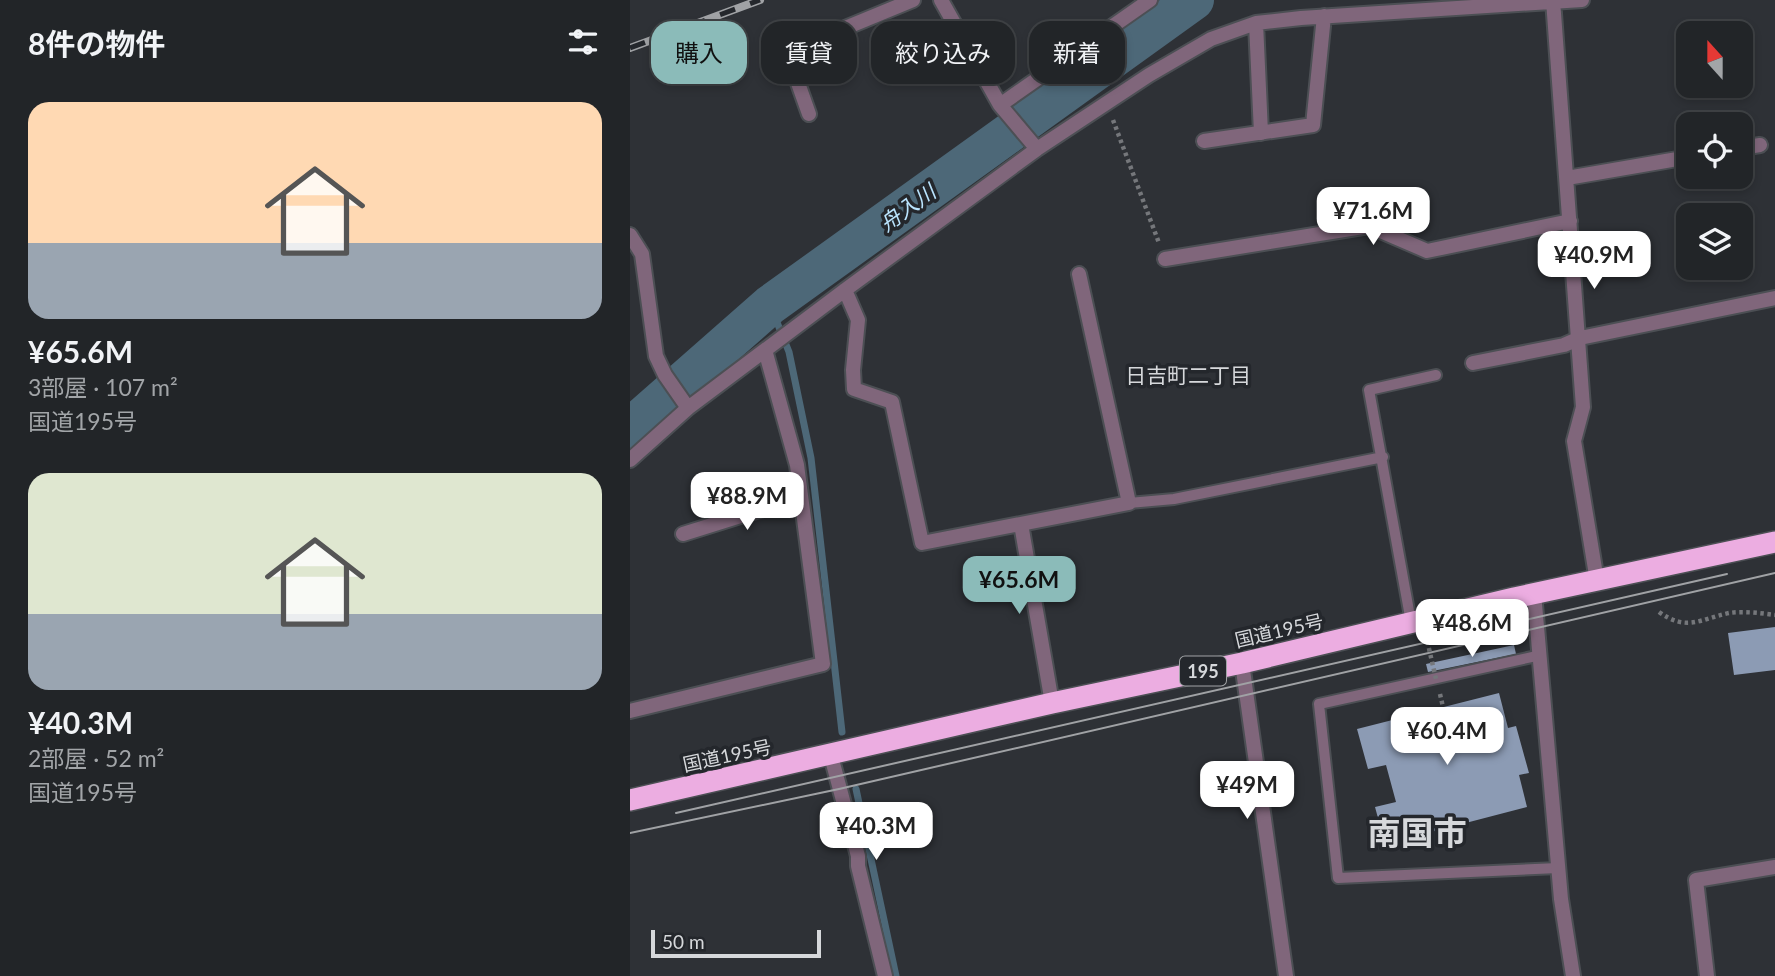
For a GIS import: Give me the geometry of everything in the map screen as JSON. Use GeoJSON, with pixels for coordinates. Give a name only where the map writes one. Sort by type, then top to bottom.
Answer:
{"type":"FeatureCollection","features":[{"type":"Feature","properties":{"kind":"highway","name":"国道195号"},"geometry":{"type":"LineString","coordinates":[[630,800],[831,756],[1052,703],[1242,663],[1416,618],[1775,542]]}},
{"type":"Feature","properties":{"kind":"street"},"geometry":{"type":"LineString","coordinates":[[809,114],[787,51],[913,0]]}},
{"type":"Feature","properties":{"kind":"street"},"geometry":{"type":"LineString","coordinates":[[941,0],[1000,105],[1037,149]]}},
{"type":"Feature","properties":{"kind":"street"},"geometry":{"type":"LineString","coordinates":[[1000,105],[1150,0]]}},
{"type":"Feature","properties":{"kind":"street"},"geometry":{"type":"LineString","coordinates":[[630,460],[688,408],[1037,149],[1149,75],[1211,39],[1255,23],[1397,6],[1583,0]]}},
{"type":"Feature","properties":{"kind":"street"},"geometry":{"type":"LineString","coordinates":[[1553,1],[1580,338],[1583,407],[1574,441],[1597,581]]}},
{"type":"Feature","properties":{"kind":"street"},"geometry":{"type":"LineString","coordinates":[[1204,141],[1313,125],[1324,16]]}},
{"type":"Feature","properties":{"kind":"street"},"geometry":{"type":"LineString","coordinates":[[1255,23],[1261,133]]}},
{"type":"Feature","properties":{"kind":"street"},"geometry":{"type":"LineString","coordinates":[[1753,146],[1759,145]]}},
{"type":"Feature","properties":{"kind":"street"},"geometry":{"type":"LineString","coordinates":[[1567,178],[1676,159]]}},
{"type":"Feature","properties":{"kind":"street"},"geometry":{"type":"LineString","coordinates":[[1164,259],[1369,226],[1426,251],[1570,221]]}},
{"type":"Feature","properties":{"kind":"street"},"geometry":{"type":"LineString","coordinates":[[630,235],[642,254],[656,356],[665,375],[688,408]]}},
{"type":"Feature","properties":{"kind":"street"},"geometry":{"type":"LineString","coordinates":[[845,290],[858,320],[854,389],[892,402],[922,543],[1129,503],[1079,274]]}},
{"type":"Feature","properties":{"kind":"street"},"geometry":{"type":"LineString","coordinates":[[1473,363],[1775,298]]}},
{"type":"Feature","properties":{"kind":"street"},"geometry":{"type":"LineString","coordinates":[[630,711],[823,664],[797,465],[765,350]]}},
{"type":"Feature","properties":{"kind":"street"},"geometry":{"type":"LineString","coordinates":[[683,534],[801,497]]}},
{"type":"Feature","properties":{"kind":"street"},"geometry":{"type":"LineString","coordinates":[[1021,524],[1052,703]]}},
{"type":"Feature","properties":{"kind":"street"},"geometry":{"type":"LineString","coordinates":[[1534,593],[1558,868],[1573,976]]}},
{"type":"Feature","properties":{"kind":"street"},"geometry":{"type":"LineString","coordinates":[[1242,663],[1286,976]]}},
{"type":"Feature","properties":{"kind":"street"},"geometry":{"type":"LineString","coordinates":[[831,756],[886,976]]}},
{"type":"Feature","properties":{"kind":"street"},"geometry":{"type":"LineString","coordinates":[[1707,976],[1696,880],[1775,867]]}},
{"type":"Feature","properties":{"kind":"lane"},"geometry":{"type":"LineString","coordinates":[[1416,618],[1370,390],[1436,375]]}},
{"type":"Feature","properties":{"kind":"lane"},"geometry":{"type":"LineString","coordinates":[[1129,503],[1174,499],[1383,457]]}},
{"type":"Feature","properties":{"kind":"lane"},"geometry":{"type":"LineString","coordinates":[[1541,656],[1319,704],[1338,878],[1558,868]]}},
{"type":"Feature","properties":{"kind":"path"},"geometry":{"type":"LineString","coordinates":[[1107,103],[1164,259]]}},
{"type":"Feature","properties":{"kind":"path"},"geometry":{"type":"LineString","coordinates":[[1659,611],[1674,622],[1715,618],[1729,613],[1775,615]]}},
{"type":"Feature","properties":{"kind":"path"},"geometry":{"type":"LineString","coordinates":[[1416,618],[1436,679]]}},
{"type":"Feature","properties":{"kind":"path"},"geometry":{"type":"LineString","coordinates":[[1440,693],[1443,707]]}},
{"type":"Feature","properties":{"kind":"building"},"geometry":{"type":"Polygon","coordinates":[[[1775,627],[1775,670],[1734,675],[1728,633],[1775,627]]]}},
{"type":"Feature","properties":{"kind":"building"},"geometry":{"type":"Polygon","coordinates":[[[1514,645],[1516,654],[1428,672],[1426,664],[1514,645]]]}},
{"type":"Feature","properties":{"kind":"building"},"geometry":{"type":"Polygon","coordinates":[[[1499,693],[1508,728],[1516,726],[1529,773],[1519,775],[1527,807],[1385,844],[1375,807],[1396,802],[1386,765],[1368,769],[1357,729],[1499,693]]]}},
{"type":"Feature","properties":{"kind":"waterway","name":"舟入川"},"geometry":{"type":"LineString","coordinates":[[630,428],[770,305],[1194,0]]}},
{"type":"Feature","properties":{"kind":"waterway"},"geometry":{"type":"LineString","coordinates":[[770,305],[789,352],[811,458],[842,732]]}},
{"type":"Feature","properties":{"kind":"waterway"},"geometry":{"type":"LineString","coordinates":[[856,789],[896,976]]}},
{"type":"Feature","properties":{"kind":"tram line"},"geometry":{"type":"LineString","coordinates":[[630,833],[839,789],[1775,573]]}},
{"type":"Feature","properties":{"kind":"tram line"},"geometry":{"type":"LineString","coordinates":[[676,813],[1727,574]]}},
{"type":"Feature","properties":{"kind":"railway"},"geometry":{"type":"LineString","coordinates":[[630,48],[760,0]]}},
{"type":"Feature","properties":{"kind":"district","name":"日吉町二丁目"},"geometry":{"type":"Point","coordinates":[1188,374]}},
{"type":"Feature","properties":{"kind":"district","name":"南国市"},"geometry":{"type":"Point","coordinates":[1417,832]}}]}
